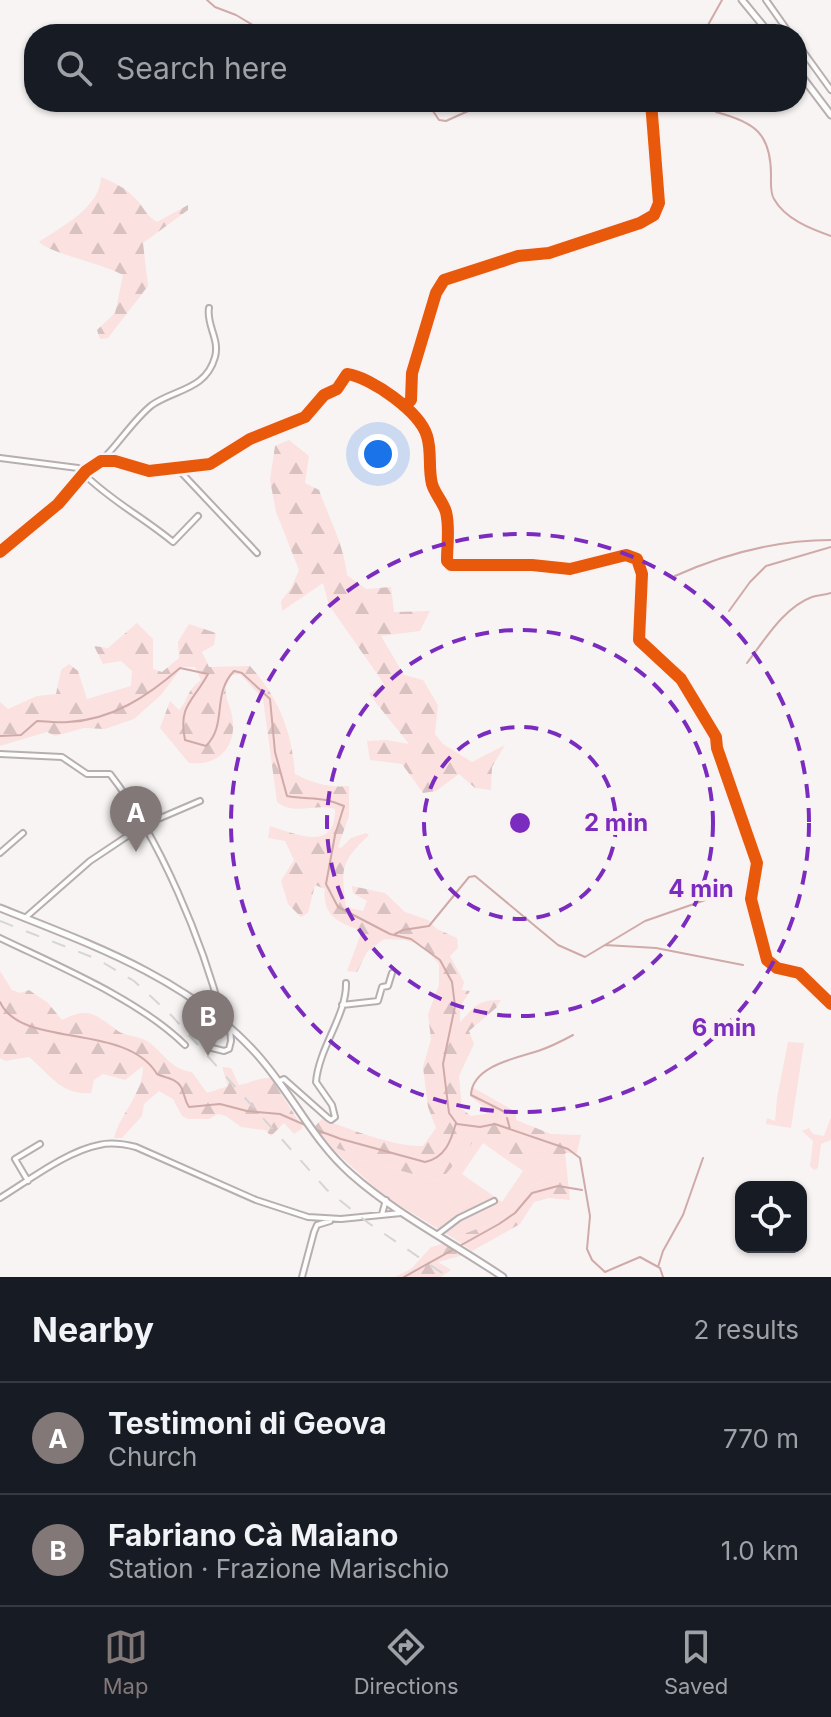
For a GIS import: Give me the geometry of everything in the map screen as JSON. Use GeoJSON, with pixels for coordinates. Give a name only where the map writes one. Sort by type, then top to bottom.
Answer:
{"type":"FeatureCollection","features":[{"type":"Feature","properties":{"kind":"street"},"geometry":{"type":"LineString","coordinates":[[742,0],[762,24]]}},
{"type":"Feature","properties":{"kind":"street"},"geometry":{"type":"LineString","coordinates":[[767,2],[783,24]]}},
{"type":"Feature","properties":{"kind":"street"},"geometry":{"type":"LineString","coordinates":[[807,57],[831,90]]}},
{"type":"Feature","properties":{"kind":"street"},"geometry":{"type":"LineString","coordinates":[[807,83],[831,115]]}},
{"type":"Feature","properties":{"kind":"street"},"geometry":{"type":"LineString","coordinates":[[405,406],[411,400],[412,373],[436,293],[444,280],[518,256],[549,253],[640,223],[654,215],[659,203],[652,112]]}},
{"type":"Feature","properties":{"kind":"street"},"geometry":{"type":"LineString","coordinates":[[0,552],[58,504],[152,406],[185,391],[204,376],[214,360],[217,346],[208,317],[209,308]]}},
{"type":"Feature","properties":{"kind":"street"},"geometry":{"type":"LineString","coordinates":[[101,461],[115,461],[149,471],[210,464],[250,439],[299,421],[324,395],[337,389],[347,374],[366,379],[405,406],[426,432],[432,483],[446,515],[449,541],[447,561],[451,565],[532,565],[570,569],[626,555],[637,559],[642,574],[639,640],[681,679],[716,737],[717,748],[757,863],[758,873],[751,899],[767,960],[777,968],[799,973],[831,1004]]}},
{"type":"Feature","properties":{"kind":"street"},"geometry":{"type":"LineString","coordinates":[[0,458],[78,468],[122,507],[144,518],[173,542],[198,516]]}},
{"type":"Feature","properties":{"kind":"street"},"geometry":{"type":"LineString","coordinates":[[177,468],[257,553]]}},
{"type":"Feature","properties":{"kind":"street"},"geometry":{"type":"LineString","coordinates":[[0,754],[62,757],[87,774],[110,774],[128,796],[144,825],[201,945],[223,1023]]}},
{"type":"Feature","properties":{"kind":"street"},"geometry":{"type":"LineString","coordinates":[[25,918],[90,861],[144,825],[200,801]]}},
{"type":"Feature","properties":{"kind":"street"},"geometry":{"type":"LineString","coordinates":[[0,853],[23,833]]}},
{"type":"Feature","properties":{"kind":"street"},"geometry":{"type":"LineString","coordinates":[[0,908],[138,965],[230,1028],[279,1081],[324,1147],[350,1173],[503,1277]]}},
{"type":"Feature","properties":{"kind":"street"},"geometry":{"type":"LineString","coordinates":[[0,938],[66,970],[152,1018],[185,1045]]}},
{"type":"Feature","properties":{"kind":"street"},"geometry":{"type":"LineString","coordinates":[[342,1005],[378,1001],[382,987],[388,986],[392,973]]}},
{"type":"Feature","properties":{"kind":"street"},"geometry":{"type":"LineString","coordinates":[[279,1081],[284,1079],[299,1095],[333,1119],[335,1113],[332,1105],[316,1082],[319,1059],[342,1005],[346,983]]}},
{"type":"Feature","properties":{"kind":"street"},"geometry":{"type":"LineString","coordinates":[[212,1048],[229,1049],[230,1028]]}},
{"type":"Feature","properties":{"kind":"street"},"geometry":{"type":"LineString","coordinates":[[0,1198],[80,1151],[120,1143],[308,1217],[336,1219],[404,1212]]}},
{"type":"Feature","properties":{"kind":"street"},"geometry":{"type":"LineString","coordinates":[[28,1181],[15,1159],[40,1144]]}},
{"type":"Feature","properties":{"kind":"street"},"geometry":{"type":"LineString","coordinates":[[380,1215],[386,1200]]}},
{"type":"Feature","properties":{"kind":"street"},"geometry":{"type":"LineString","coordinates":[[438,1234],[459,1218],[494,1201]]}},
{"type":"Feature","properties":{"kind":"street"},"geometry":{"type":"LineString","coordinates":[[380,1215],[396,1207]]}},
{"type":"Feature","properties":{"kind":"street"},"geometry":{"type":"LineString","coordinates":[[302,1277],[317,1225],[336,1219]]}},
{"type":"Feature","properties":{"kind":"green space"},"geometry":{"type":"Polygon","coordinates":[[[101,177],[128,191],[157,222],[188,205],[188,210],[143,243],[148,286],[108,338],[100,339],[97,330],[115,313],[123,275],[39,242],[87,207],[99,188],[101,177]]]}},
{"type":"Feature","properties":{"kind":"green space"},"geometry":{"type":"Polygon","coordinates":[[[289,440],[309,456],[305,483],[319,490],[339,542],[347,575],[366,589],[391,587],[394,612],[430,611],[420,631],[381,636],[404,675],[423,680],[438,705],[435,734],[443,744],[472,762],[505,745],[492,767],[491,790],[475,788],[459,774],[436,791],[423,793],[402,764],[370,760],[367,741],[409,744],[369,694],[384,684],[329,605],[323,583],[282,611],[281,601],[299,570],[276,512],[270,480],[275,446],[289,440]]]}},
{"type":"Feature","properties":{"kind":"green space"},"geometry":{"type":"Polygon","coordinates":[[[137,623],[153,639],[153,669],[162,672],[179,658],[178,642],[189,624],[216,633],[214,645],[202,652],[209,667],[250,666],[260,678],[282,716],[291,744],[295,774],[321,784],[349,786],[349,816],[338,847],[341,848],[351,838],[366,833],[369,835],[352,853],[345,867],[346,907],[363,911],[367,901],[353,893],[352,886],[385,893],[405,912],[428,920],[437,929],[457,938],[458,948],[450,956],[464,982],[462,990],[470,991],[460,1007],[460,1022],[481,1003],[501,1000],[469,1031],[474,1044],[459,1076],[462,1109],[471,1116],[491,1113],[470,1096],[472,1087],[516,1112],[516,1120],[551,1134],[581,1135],[577,1153],[565,1153],[570,1200],[549,1198],[534,1202],[520,1224],[472,1251],[453,1238],[503,1219],[531,1186],[551,1177],[556,1168],[546,1160],[509,1155],[498,1142],[474,1141],[440,1181],[359,1160],[328,1145],[314,1127],[322,1119],[386,1141],[423,1146],[436,1128],[428,1107],[423,1067],[431,1039],[428,1014],[439,985],[439,964],[422,945],[384,939],[367,952],[357,972],[347,971],[362,931],[334,918],[326,906],[325,889],[315,885],[308,913],[301,917],[288,904],[281,881],[294,860],[285,841],[268,838],[270,826],[302,836],[322,836],[334,823],[335,809],[298,809],[277,802],[263,699],[240,674],[232,675],[226,686],[233,727],[229,745],[217,758],[209,761],[189,763],[160,728],[170,701],[179,710],[192,688],[201,680],[195,667],[182,667],[161,695],[134,719],[105,729],[84,728],[55,736],[47,732],[0,746],[0,702],[8,709],[37,696],[56,694],[61,670],[69,664],[78,671],[87,699],[131,686],[132,671],[121,661],[103,664],[94,646],[108,648],[137,623]]]}},
{"type":"Feature","properties":{"kind":"green space"},"geometry":{"type":"Polygon","coordinates":[[[0,971],[12,990],[20,993],[29,990],[48,1003],[62,1020],[79,1014],[92,1014],[121,1033],[147,1041],[172,1064],[192,1072],[207,1093],[228,1086],[222,1067],[231,1068],[239,1085],[271,1078],[303,1128],[294,1134],[284,1123],[271,1136],[265,1130],[241,1127],[218,1114],[209,1119],[188,1119],[182,1116],[173,1099],[159,1091],[144,1104],[142,1116],[122,1138],[114,1138],[139,1086],[143,1066],[125,1080],[103,1074],[94,1080],[91,1093],[81,1093],[64,1087],[29,1057],[5,1061],[0,1058],[0,971]]]}},
{"type":"Feature","properties":{"kind":"green space"},"geometry":{"type":"Polygon","coordinates":[[[788,1042],[804,1043],[791,1128],[766,1124],[767,1118],[775,1121],[788,1042]]]}},
{"type":"Feature","properties":{"kind":"green space"},"geometry":{"type":"Polygon","coordinates":[[[831,1117],[831,1140],[821,1144],[818,1168],[814,1170],[810,1166],[813,1141],[802,1131],[809,1128],[813,1134],[824,1136],[831,1117]]]}},
{"type":"Feature","properties":{"kind":"green space"},"geometry":{"type":"Polygon","coordinates":[[[474,1141],[499,1142],[509,1155],[547,1160],[557,1169],[551,1177],[531,1186],[503,1219],[453,1238],[383,1195],[328,1145],[359,1160],[440,1181],[474,1141]],[[483,1143],[462,1174],[502,1202],[523,1171],[483,1143]]]}},
{"type":"Feature","properties":{"kind":"green space"},"geometry":{"type":"Polygon","coordinates":[[[446,1243],[464,1255],[438,1262],[451,1270],[441,1277],[395,1277],[411,1269],[431,1247],[446,1243]]]}},
{"type":"Feature","properties":{"kind":"waterway"},"geometry":{"type":"LineString","coordinates":[[207,0],[251,24]]}},
{"type":"Feature","properties":{"kind":"waterway"},"geometry":{"type":"LineString","coordinates":[[709,24],[722,0]]}},
{"type":"Feature","properties":{"kind":"waterway"},"geometry":{"type":"LineString","coordinates":[[434,112],[439,120],[446,121],[466,112]]}},
{"type":"Feature","properties":{"kind":"waterway"},"geometry":{"type":"LineString","coordinates":[[716,112],[750,125],[764,139],[770,161],[772,194],[779,206],[799,222],[831,236]]}},
{"type":"Feature","properties":{"kind":"waterway"},"geometry":{"type":"LineString","coordinates":[[675,576],[751,550],[831,540]]}},
{"type":"Feature","properties":{"kind":"waterway"},"geometry":{"type":"LineString","coordinates":[[729,611],[766,566],[831,547]]}},
{"type":"Feature","properties":{"kind":"waterway"},"geometry":{"type":"LineString","coordinates":[[747,663],[792,608],[812,597],[831,593]]}},
{"type":"Feature","properties":{"kind":"waterway"},"geometry":{"type":"LineString","coordinates":[[0,736],[21,735],[37,721],[64,722],[100,717],[142,697],[180,668],[208,674],[188,704],[183,728],[185,740],[206,746],[216,728],[227,680],[234,671],[242,673],[270,699],[275,752],[287,796],[323,799],[344,806],[326,884],[338,907],[390,934],[411,939],[440,960],[452,982],[455,1006],[443,1064],[449,1113],[457,1124],[480,1127],[495,1124],[568,1149],[580,1158],[590,1216],[587,1249],[592,1260],[605,1272],[640,1257],[660,1268],[663,1277]]}},
{"type":"Feature","properties":{"kind":"waterway"},"geometry":{"type":"LineString","coordinates":[[395,934],[429,926],[469,877],[475,876],[558,945],[585,957],[645,921],[734,890]]}},
{"type":"Feature","properties":{"kind":"waterway"},"geometry":{"type":"LineString","coordinates":[[605,945],[656,948],[743,965]]}},
{"type":"Feature","properties":{"kind":"waterway"},"geometry":{"type":"LineString","coordinates":[[0,1002],[12,1016],[29,1026],[122,1047],[142,1058],[157,1074],[179,1084],[189,1107],[220,1104],[247,1111],[280,1114],[305,1125]]}},
{"type":"Feature","properties":{"kind":"waterway"},"geometry":{"type":"LineString","coordinates":[[507,1113],[471,1095],[479,1077],[507,1060],[573,1035]]}},
{"type":"Feature","properties":{"kind":"waterway"},"geometry":{"type":"LineString","coordinates":[[507,1118],[510,1129]]}},
{"type":"Feature","properties":{"kind":"waterway"},"geometry":{"type":"LineString","coordinates":[[314,1129],[425,1162],[442,1153],[456,1123]]}},
{"type":"Feature","properties":{"kind":"waterway"},"geometry":{"type":"LineString","coordinates":[[658,1267],[663,1251],[683,1215],[703,1158]]}},
{"type":"Feature","properties":{"kind":"waterway"},"geometry":{"type":"LineString","coordinates":[[404,1277],[499,1224],[515,1213],[532,1193],[558,1186],[582,1190]]}},
{"type":"Feature","properties":{"kind":"railway"},"geometry":{"type":"LineString","coordinates":[[0,921],[97,959],[134,981],[172,1016],[327,1190],[367,1222],[448,1277]]}},
{"type":"Feature","properties":{"kind":"cycle path"},"geometry":{"type":"LineString","coordinates":[[405,406],[411,400],[412,373],[436,293],[444,280],[518,256],[549,253],[640,223],[654,215],[659,203],[652,112]]}},
{"type":"Feature","properties":{"kind":"cycle path"},"geometry":{"type":"LineString","coordinates":[[0,552],[58,504],[86,471],[101,461],[115,461],[149,471],[210,464],[250,439],[305,417],[324,395],[337,389],[347,374],[369,382],[393,397],[423,427],[429,448],[432,484],[445,508],[447,561],[451,565],[532,565],[570,569],[626,555],[637,559],[642,574],[639,640],[681,679],[716,737],[717,748],[757,863],[751,899],[767,960],[777,968],[799,973],[831,1004]]}},
{"type":"Feature","properties":{"kind":"place","name":"Testimoni di Geova"},"geometry":{"type":"Point","coordinates":[136,852]}},
{"type":"Feature","properties":{"kind":"place","name":"Fabriano Cà Maiano"},"geometry":{"type":"Point","coordinates":[208,1056]}}]}
